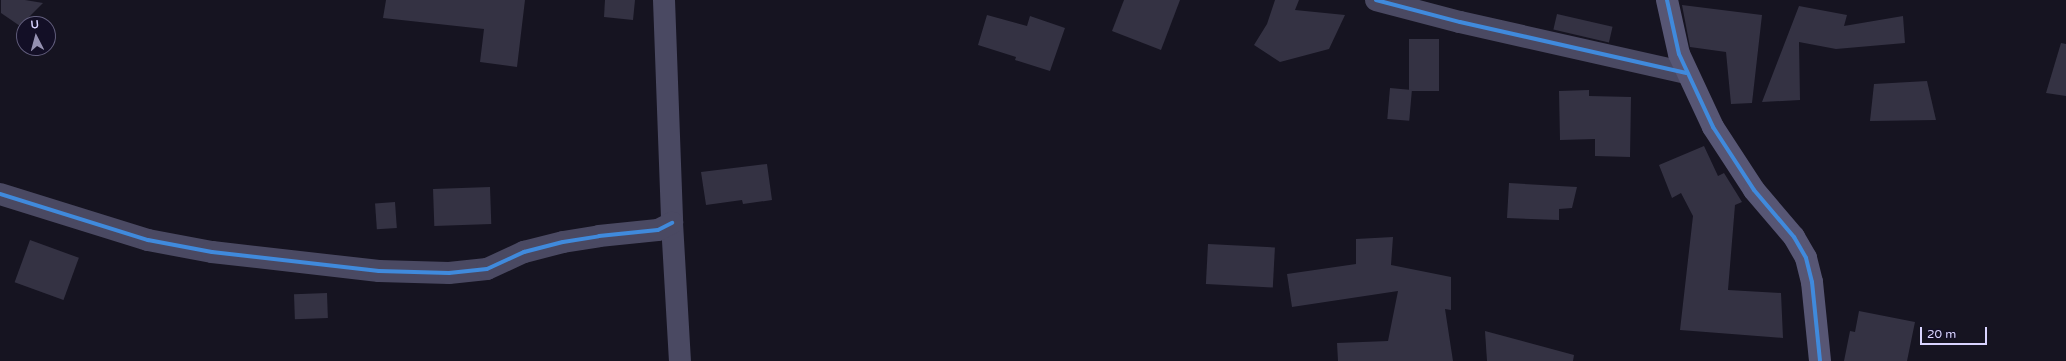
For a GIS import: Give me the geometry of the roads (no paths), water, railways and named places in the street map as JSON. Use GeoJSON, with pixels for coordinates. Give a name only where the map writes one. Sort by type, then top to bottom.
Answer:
{"type":"FeatureCollection","features":[{"type":"Feature","properties":{"kind":"street"},"geometry":{"type":"LineString","coordinates":[[664,0],[672,223],[680,361]]}},
{"type":"Feature","properties":{"kind":"street"},"geometry":{"type":"LineString","coordinates":[[1376,0],[1460,22],[1686,73]]}},
{"type":"Feature","properties":{"kind":"street"},"geometry":{"type":"LineString","coordinates":[[1667,0],[1679,54],[1686,73],[1713,127],[1746,177],[1794,237],[1806,258],[1812,282],[1820,361]]}},
{"type":"Feature","properties":{"kind":"street"},"geometry":{"type":"LineString","coordinates":[[0,194],[148,240],[212,252],[379,271],[449,273],[487,269],[524,252],[599,236],[658,230],[672,223]]}}]}
